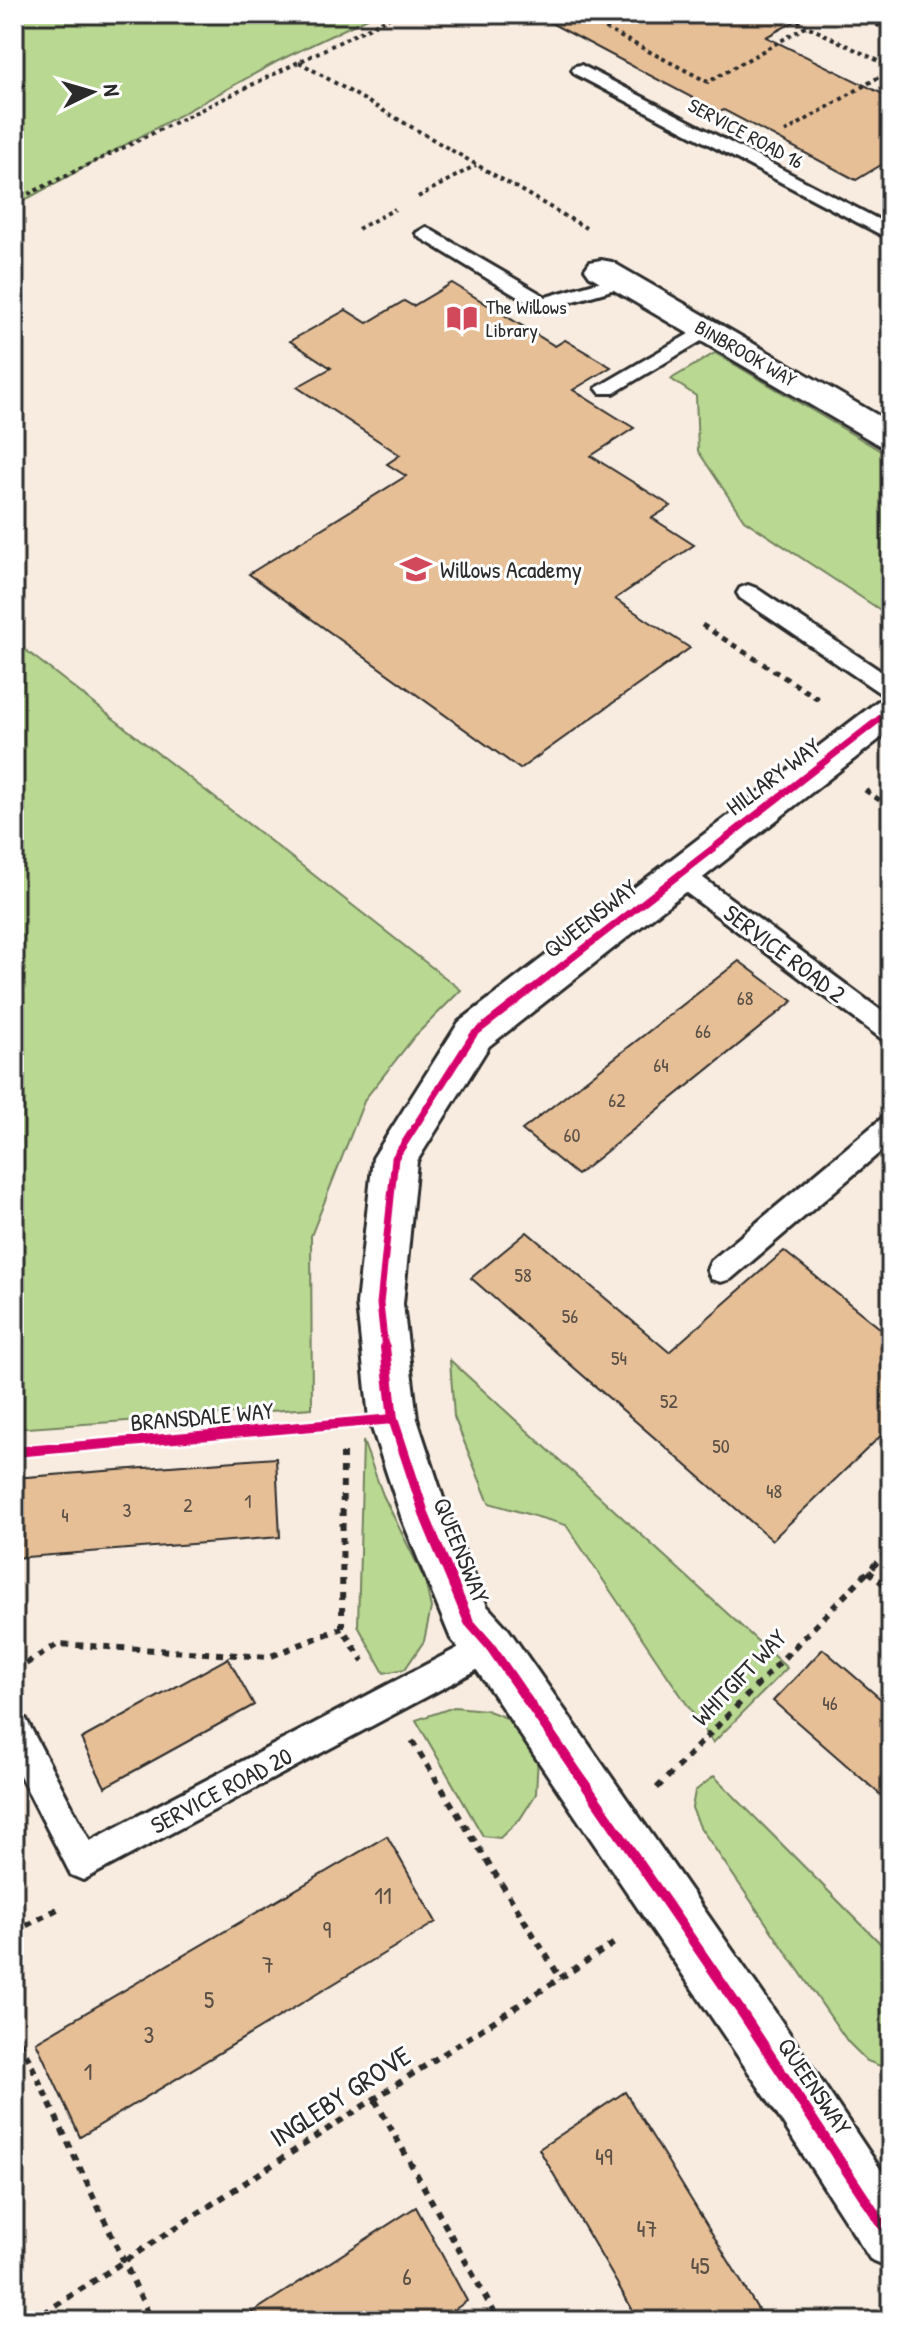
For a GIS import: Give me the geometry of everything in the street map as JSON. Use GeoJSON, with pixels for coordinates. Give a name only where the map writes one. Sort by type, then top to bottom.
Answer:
{"type":"FeatureCollection","features":[{"type":"Feature","properties":{"kind":"street","name":"BINBROOK WAY"},"geometry":{"type":"LineString","coordinates":[[611,275],[891,437]]}},
{"type":"Feature","properties":{"kind":"street","name":"HILLARY WAY"},"geometry":{"type":"LineString","coordinates":[[678,873],[879,720]]}},
{"type":"Feature","properties":{"kind":"street","name":"QUEENSWAY"},"geometry":{"type":"LineString","coordinates":[[678,873],[474,1034],[395,1158],[380,1304],[393,1419],[426,1519],[469,1622],[490,1646],[614,1831],[884,2208]]}},
{"type":"Feature","properties":{"kind":"lane","name":"SERVICE ROAD 16"},"geometry":{"type":"LineString","coordinates":[[581,70],[891,234]]}},
{"type":"Feature","properties":{"kind":"lane"},"geometry":{"type":"LineString","coordinates":[[426,233],[543,304],[611,275]]}},
{"type":"Feature","properties":{"kind":"lane"},"geometry":{"type":"LineString","coordinates":[[607,388],[706,330]]}},
{"type":"Feature","properties":{"kind":"lane"},"geometry":{"type":"LineString","coordinates":[[748,593],[891,689]]}},
{"type":"Feature","properties":{"kind":"lane","name":"SERVICE ROAD 2"},"geometry":{"type":"LineString","coordinates":[[678,873],[891,1032]]}},
{"type":"Feature","properties":{"kind":"lane"},"geometry":{"type":"LineString","coordinates":[[721,1270],[891,1127]]}},
{"type":"Feature","properties":{"kind":"lane","name":"SERVICE ROAD 20"},"geometry":{"type":"LineString","coordinates":[[14,1730],[83,1863],[490,1646]]}},
{"type":"Feature","properties":{"kind":"path"},"geometry":{"type":"LineString","coordinates":[[14,201],[397,14]]}},
{"type":"Feature","properties":{"kind":"path"},"geometry":{"type":"LineString","coordinates":[[577,14],[708,82],[807,26]]}},
{"type":"Feature","properties":{"kind":"path"},"geometry":{"type":"LineString","coordinates":[[783,14],[891,68]]}},
{"type":"Feature","properties":{"kind":"path"},"geometry":{"type":"LineString","coordinates":[[855,14],[891,32]]}},
{"type":"Feature","properties":{"kind":"path"},"geometry":{"type":"LineString","coordinates":[[744,156],[891,68]]}},
{"type":"Feature","properties":{"kind":"path"},"geometry":{"type":"LineString","coordinates":[[702,625],[879,720]]}},
{"type":"Feature","properties":{"kind":"path"},"geometry":{"type":"LineString","coordinates":[[868,1571],[891,1590]]}},
{"type":"Feature","properties":{"kind":"path"},"geometry":{"type":"LineString","coordinates":[[14,1671],[58,1644],[269,1657],[342,1628]]}},
{"type":"Feature","properties":{"kind":"path"},"geometry":{"type":"LineString","coordinates":[[14,2028],[152,2321]]}},
{"type":"Feature","properties":{"kind":"path"},"geometry":{"type":"LineString","coordinates":[[375,2100],[499,2321]]}},
{"type":"Feature","properties":{"kind":"green space"},"geometry":{"type":"Polygon","coordinates":[[[14,14],[376,14],[278,61],[14,206],[14,14]]]}},
{"type":"Feature","properties":{"kind":"green space"},"geometry":{"type":"Polygon","coordinates":[[[715,353],[891,457],[891,617],[744,520],[698,451],[696,396],[671,379],[715,353]]]}},
{"type":"Feature","properties":{"kind":"green space"},"geometry":{"type":"Polygon","coordinates":[[[14,641],[461,990],[415,1036],[365,1099],[311,1236],[312,1408],[14,1429],[14,641]]]}},
{"type":"Feature","properties":{"kind":"green space"},"geometry":{"type":"Polygon","coordinates":[[[450,1360],[787,1668],[713,1743],[566,1525],[489,1503],[454,1417],[450,1360]]]}},
{"type":"Feature","properties":{"kind":"green space"},"geometry":{"type":"Polygon","coordinates":[[[363,1441],[383,1495],[425,1580],[431,1608],[424,1641],[405,1669],[384,1673],[358,1626],[363,1441]]]}},
{"type":"Feature","properties":{"kind":"green space"},"geometry":{"type":"Polygon","coordinates":[[[454,1707],[486,1710],[512,1720],[538,1756],[536,1794],[520,1819],[500,1838],[483,1836],[416,1720],[454,1707]]]}},
{"type":"Feature","properties":{"kind":"green space"},"geometry":{"type":"Polygon","coordinates":[[[714,1776],[891,1954],[891,2070],[867,2061],[848,2042],[700,1827],[692,1808],[695,1791],[714,1776]]]}},
{"type":"Feature","properties":{"kind":"building"},"geometry":{"type":"Polygon","coordinates":[[[534,14],[808,14],[766,37],[891,98],[891,159],[856,180],[534,14]]]}},
{"type":"Feature","properties":{"kind":"building"},"geometry":{"type":"Polygon","coordinates":[[[452,283],[555,346],[565,340],[611,367],[573,390],[634,428],[591,456],[671,506],[652,518],[694,545],[615,599],[690,648],[520,769],[249,574],[406,476],[387,464],[400,455],[297,387],[331,368],[290,341],[346,310],[367,323],[404,301],[413,306],[452,283]]]}},
{"type":"Feature","properties":{"kind":"building"},"geometry":{"type":"Polygon","coordinates":[[[739,961],[793,1001],[577,1175],[522,1130],[739,961]]]}},
{"type":"Feature","properties":{"kind":"building"},"geometry":{"type":"Polygon","coordinates":[[[527,1232],[669,1352],[784,1251],[891,1337],[891,1426],[772,1540],[471,1278],[527,1232]]]}},
{"type":"Feature","properties":{"kind":"building"},"geometry":{"type":"Polygon","coordinates":[[[276,1458],[280,1537],[14,1558],[14,1478],[276,1458]]]}},
{"type":"Feature","properties":{"kind":"building"},"geometry":{"type":"Polygon","coordinates":[[[823,1649],[891,1708],[891,1804],[773,1701],[823,1649]]]}},
{"type":"Feature","properties":{"kind":"building"},"geometry":{"type":"Polygon","coordinates":[[[228,1658],[254,1705],[105,1787],[81,1739],[228,1658]]]}},
{"type":"Feature","properties":{"kind":"building"},"geometry":{"type":"Polygon","coordinates":[[[387,1836],[436,1922],[80,2137],[36,2042],[387,1836]]]}},
{"type":"Feature","properties":{"kind":"building"},"geometry":{"type":"Polygon","coordinates":[[[625,2092],[765,2321],[639,2321],[539,2149],[625,2092]]]}},
{"type":"Feature","properties":{"kind":"building"},"geometry":{"type":"Polygon","coordinates":[[[416,2207],[467,2301],[438,2321],[239,2321],[416,2207]]]}},
{"type":"Feature","properties":{"kind":"cycle path"},"geometry":{"type":"LineString","coordinates":[[891,710],[474,1034],[395,1158],[380,1304],[393,1419],[426,1519],[469,1622],[490,1646],[743,2014],[891,2238]]}},
{"type":"Feature","properties":{"kind":"cycle path","name":"BRANSDALE WAY"},"geometry":{"type":"LineString","coordinates":[[14,1452],[393,1419]]}},
{"type":"Feature","properties":{"kind":"place","name":"The Willows Library"},"geometry":{"type":"Point","coordinates":[462,318]}},
{"type":"Feature","properties":{"kind":"place","name":"Willows Academy"},"geometry":{"type":"Point","coordinates":[416,569]}}]}
